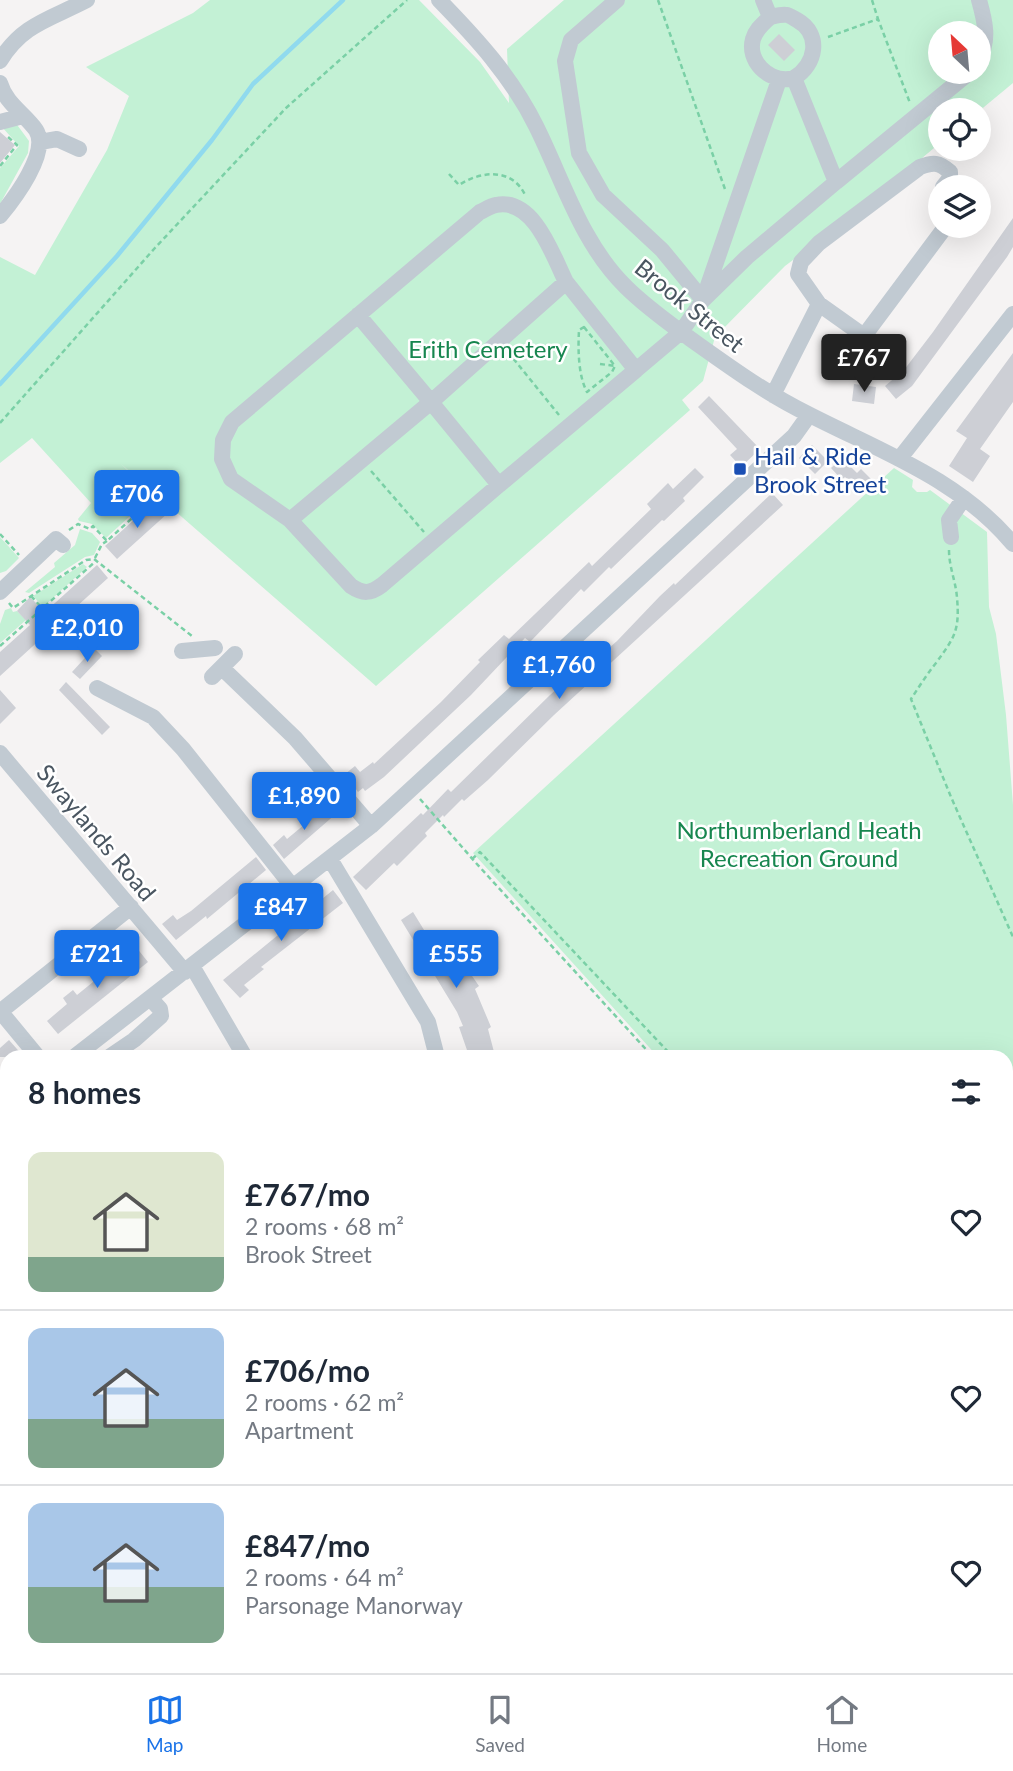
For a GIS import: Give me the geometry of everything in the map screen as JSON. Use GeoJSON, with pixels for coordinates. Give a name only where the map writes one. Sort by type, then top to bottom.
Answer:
{"type":"FeatureCollection","features":[{"type":"Feature","properties":{"kind":"street"},"geometry":{"type":"LineString","coordinates":[[0,61],[9,45],[28,28],[87,0]]}},
{"type":"Feature","properties":{"kind":"street"},"geometry":{"type":"LineString","coordinates":[[617,0],[571,40],[565,61],[579,153],[603,195],[663,250],[703,300]]}},
{"type":"Feature","properties":{"kind":"street"},"geometry":{"type":"LineString","coordinates":[[763,0],[770,17]]}},
{"type":"Feature","properties":{"kind":"street"},"geometry":{"type":"LineString","coordinates":[[979,0],[985,21]]}},
{"type":"Feature","properties":{"kind":"street","name":"Brook Street"},"geometry":{"type":"LineString","coordinates":[[441,1],[486,50],[525,105],[565,192],[603,261],[625,286],[681,332],[773,395],[940,480],[1011,536]]}},
{"type":"Feature","properties":{"kind":"street"},"geometry":{"type":"LineString","coordinates":[[790,7],[804,24],[815,41],[806,71],[787,79],[762,71],[754,56],[752,42],[757,29],[770,17],[790,7]]}},
{"type":"Feature","properties":{"kind":"street"},"geometry":{"type":"LineString","coordinates":[[703,300],[787,79]]}},
{"type":"Feature","properties":{"kind":"street"},"geometry":{"type":"LineString","coordinates":[[787,79],[836,182]]}},
{"type":"Feature","properties":{"kind":"street"},"geometry":{"type":"LineString","coordinates":[[0,83],[6,98],[36,130],[40,142],[33,164],[13,200],[0,216]]}},
{"type":"Feature","properties":{"kind":"street"},"geometry":{"type":"LineString","coordinates":[[636,370],[566,282],[540,231],[527,214],[510,205],[496,205],[480,212],[232,422],[223,440],[222,459],[231,479],[290,520],[351,586],[360,593],[372,593],[681,332],[703,300],[747,257],[955,84]]}},
{"type":"Feature","properties":{"kind":"street"},"geometry":{"type":"LineString","coordinates":[[3,128],[23,116]]}},
{"type":"Feature","properties":{"kind":"street"},"geometry":{"type":"LineString","coordinates":[[40,142],[57,139],[79,149]]}},
{"type":"Feature","properties":{"kind":"street"},"geometry":{"type":"LineString","coordinates":[[937,238],[864,336],[818,304],[798,274],[801,262],[819,243],[920,167],[929,163],[942,165],[950,175]]}},
{"type":"Feature","properties":{"kind":"street"},"geometry":{"type":"LineString","coordinates":[[290,520],[431,402],[566,282]]}},
{"type":"Feature","properties":{"kind":"street"},"geometry":{"type":"LineString","coordinates":[[773,395],[818,304]]}},
{"type":"Feature","properties":{"kind":"street"},"geometry":{"type":"LineString","coordinates":[[900,458],[1013,314]]}},
{"type":"Feature","properties":{"kind":"street"},"geometry":{"type":"LineString","coordinates":[[358,315],[499,485]]}},
{"type":"Feature","properties":{"kind":"street"},"geometry":{"type":"LineString","coordinates":[[89,1050],[150,998],[371,826],[794,436],[809,415]]}},
{"type":"Feature","properties":{"kind":"street"},"geometry":{"type":"LineString","coordinates":[[951,537],[949,520],[964,498]]}},
{"type":"Feature","properties":{"kind":"street"},"geometry":{"type":"LineString","coordinates":[[2,596],[29,566],[60,542]]}},
{"type":"Feature","properties":{"kind":"street"},"geometry":{"type":"LineString","coordinates":[[182,651],[212,644],[224,665],[295,738],[371,826]]}},
{"type":"Feature","properties":{"kind":"street"},"geometry":{"type":"LineString","coordinates":[[97,688],[153,717],[183,749],[292,886]]}},
{"type":"Feature","properties":{"kind":"street","name":"Swaylands Road"},"geometry":{"type":"LineString","coordinates":[[0,753],[131,907],[189,969],[240,1050]]}},
{"type":"Feature","properties":{"kind":"street"},"geometry":{"type":"LineString","coordinates":[[330,859],[428,1022],[435,1050]]}},
{"type":"Feature","properties":{"kind":"street"},"geometry":{"type":"LineString","coordinates":[[32,1050],[0,1011],[131,907]]}},
{"type":"Feature","properties":{"kind":"street"},"geometry":{"type":"LineString","coordinates":[[119,1050],[161,1016],[160,1009],[150,998]]}},
{"type":"Feature","properties":{"kind":"path"},"geometry":{"type":"LineString","coordinates":[[0,422],[286,108],[407,0]]}},
{"type":"Feature","properties":{"kind":"path"},"geometry":{"type":"LineString","coordinates":[[658,0],[734,214]]}},
{"type":"Feature","properties":{"kind":"path"},"geometry":{"type":"LineString","coordinates":[[872,0],[914,116]]}},
{"type":"Feature","properties":{"kind":"path"},"geometry":{"type":"LineString","coordinates":[[815,41],[878,19]]}},
{"type":"Feature","properties":{"kind":"path"},"geometry":{"type":"LineString","coordinates":[[0,166],[17,145],[3,128]]}},
{"type":"Feature","properties":{"kind":"path"},"geometry":{"type":"LineString","coordinates":[[449,174],[458,185],[480,175],[514,179],[522,186],[527,199],[527,214]]}},
{"type":"Feature","properties":{"kind":"path"},"geometry":{"type":"LineString","coordinates":[[581,328],[587,329],[615,366],[612,372],[587,392],[578,345],[581,328]]}},
{"type":"Feature","properties":{"kind":"path"},"geometry":{"type":"LineString","coordinates":[[499,342],[569,426]]}},
{"type":"Feature","properties":{"kind":"path"},"geometry":{"type":"LineString","coordinates":[[362,460],[433,542]]}},
{"type":"Feature","properties":{"kind":"path"},"geometry":{"type":"LineString","coordinates":[[0,646],[95,560],[102,544],[152,500]]}},
{"type":"Feature","properties":{"kind":"path"},"geometry":{"type":"LineString","coordinates":[[60,542],[78,524],[90,529],[93,526],[107,541]]}},
{"type":"Feature","properties":{"kind":"path"},"geometry":{"type":"LineString","coordinates":[[0,534],[29,566]]}},
{"type":"Feature","properties":{"kind":"path"},"geometry":{"type":"LineString","coordinates":[[951,537],[948,554],[959,613],[956,633],[949,649],[936,662],[911,699],[1013,937]]}},
{"type":"Feature","properties":{"kind":"path"},"geometry":{"type":"LineString","coordinates":[[2,596],[13,608],[86,560],[95,560],[196,639],[212,644]]}},
{"type":"Feature","properties":{"kind":"path"},"geometry":{"type":"LineString","coordinates":[[30,595],[43,609]]}},
{"type":"Feature","properties":{"kind":"path"},"geometry":{"type":"LineString","coordinates":[[411,789],[647,1050]]}},
{"type":"Feature","properties":{"kind":"path"},"geometry":{"type":"LineString","coordinates":[[472,859],[480,852],[666,1050]]}},
{"type":"Feature","properties":{"kind":"green space","name":"Erith Cemetery"},"geometry":{"type":"Polygon","coordinates":[[[210,0],[419,0],[480,62],[509,103],[507,49],[564,0],[1013,0],[1013,83],[991,101],[991,98],[928,98],[928,153],[866,205],[785,266],[715,337],[703,381],[682,400],[690,410],[376,686],[121,464],[153,495],[106,538],[92,524],[79,521],[91,503],[32,438],[0,463],[0,257],[35,275],[107,150],[129,96],[86,67],[193,13],[210,0]]]}},
{"type":"Feature","properties":{"kind":"green space"},"geometry":{"type":"Polygon","coordinates":[[[15,122],[29,141],[28,153],[0,204],[0,168],[19,146],[2,127],[15,122]]]}},
{"type":"Feature","properties":{"kind":"green space","name":"Northumberland Heath Recreation Ground"},"geometry":{"type":"Polygon","coordinates":[[[894,468],[913,480],[912,487],[917,492],[930,490],[987,532],[989,607],[996,634],[1006,715],[1013,805],[1013,1050],[652,1050],[473,853],[894,468]]]}},
{"type":"Feature","properties":{"kind":"green space"},"geometry":{"type":"Polygon","coordinates":[[[80,529],[92,533],[100,542],[94,555],[85,557],[29,593],[25,592],[55,567],[54,563],[75,545],[80,529]]]}},
{"type":"Feature","properties":{"kind":"green space"},"geometry":{"type":"Polygon","coordinates":[[[0,537],[19,558],[6,571],[0,573],[0,537]]]}},
{"type":"Feature","properties":{"kind":"green space"},"geometry":{"type":"Polygon","coordinates":[[[83,564],[87,567],[43,607],[33,596],[83,564]]]}},
{"type":"Feature","properties":{"kind":"green space"},"geometry":{"type":"Polygon","coordinates":[[[11,608],[26,620],[0,643],[0,624],[5,610],[11,608]]]}},
{"type":"Feature","properties":{"kind":"building"},"geometry":{"type":"Polygon","coordinates":[[[779,34],[795,50],[784,61],[768,45],[779,34]]]}},
{"type":"Feature","properties":{"kind":"building"},"geometry":{"type":"Polygon","coordinates":[[[0,132],[15,145],[0,163],[0,132]]]}},
{"type":"Feature","properties":{"kind":"building"},"geometry":{"type":"Polygon","coordinates":[[[1013,218],[1013,247],[1007,257],[912,386],[896,399],[885,386],[904,370],[933,332],[1013,218]]]}},
{"type":"Feature","properties":{"kind":"building"},"geometry":{"type":"Polygon","coordinates":[[[1013,353],[1013,402],[980,449],[990,456],[973,482],[949,466],[967,438],[956,431],[1013,353]]]}},
{"type":"Feature","properties":{"kind":"building"},"geometry":{"type":"Polygon","coordinates":[[[854,384],[876,387],[874,404],[852,401],[854,384]]]}},
{"type":"Feature","properties":{"kind":"building"},"geometry":{"type":"Polygon","coordinates":[[[709,396],[760,449],[741,467],[730,455],[737,449],[698,407],[709,396]]]}},
{"type":"Feature","properties":{"kind":"building"},"geometry":{"type":"Polygon","coordinates":[[[812,445],[828,461],[815,474],[799,458],[812,445]]]}},
{"type":"Feature","properties":{"kind":"building"},"geometry":{"type":"Polygon","coordinates":[[[842,458],[857,473],[861,469],[874,482],[862,493],[845,477],[842,480],[831,468],[842,458]]]}},
{"type":"Feature","properties":{"kind":"building"},"geometry":{"type":"Polygon","coordinates":[[[695,468],[704,477],[683,498],[685,501],[584,592],[581,589],[530,642],[525,638],[471,695],[384,777],[365,791],[363,788],[358,792],[345,774],[355,766],[360,772],[373,762],[374,764],[441,702],[504,635],[509,639],[589,562],[592,566],[651,509],[647,504],[668,483],[673,489],[695,468]]]}},
{"type":"Feature","properties":{"kind":"building"},"geometry":{"type":"Polygon","coordinates":[[[772,493],[783,505],[554,715],[488,780],[464,801],[462,799],[444,817],[443,815],[425,833],[427,836],[397,866],[394,863],[366,890],[353,877],[448,789],[451,792],[550,695],[567,680],[569,683],[617,641],[660,596],[772,493]]]}},
{"type":"Feature","properties":{"kind":"building"},"geometry":{"type":"Polygon","coordinates":[[[156,500],[168,513],[117,559],[105,546],[156,500]]]}},
{"type":"Feature","properties":{"kind":"building"},"geometry":{"type":"Polygon","coordinates":[[[97,565],[108,578],[0,676],[0,652],[30,625],[17,611],[30,597],[45,612],[97,565]]]}},
{"type":"Feature","properties":{"kind":"building"},"geometry":{"type":"Polygon","coordinates":[[[94,648],[102,656],[80,679],[72,672],[94,648]]]}},
{"type":"Feature","properties":{"kind":"building"},"geometry":{"type":"Polygon","coordinates":[[[66,682],[110,727],[102,735],[59,690],[66,682]]]}},
{"type":"Feature","properties":{"kind":"building"},"geometry":{"type":"Polygon","coordinates":[[[0,690],[16,708],[0,724],[0,690]]]}},
{"type":"Feature","properties":{"kind":"building"},"geometry":{"type":"Polygon","coordinates":[[[329,804],[337,813],[284,859],[273,845],[284,835],[287,839],[329,804]]]}},
{"type":"Feature","properties":{"kind":"building"},"geometry":{"type":"Polygon","coordinates":[[[256,857],[266,870],[207,919],[206,916],[176,940],[162,924],[173,915],[177,920],[191,911],[256,857]]]}},
{"type":"Feature","properties":{"kind":"building"},"geometry":{"type":"Polygon","coordinates":[[[333,890],[343,903],[261,967],[264,969],[244,985],[249,990],[240,998],[223,980],[333,890]]]}},
{"type":"Feature","properties":{"kind":"building"},"geometry":{"type":"Polygon","coordinates":[[[413,912],[448,969],[461,960],[479,986],[475,989],[491,1027],[488,1029],[493,1050],[467,1050],[459,1027],[463,1026],[457,1012],[401,920],[413,912]]]}},
{"type":"Feature","properties":{"kind":"building"},"geometry":{"type":"Polygon","coordinates":[[[136,947],[148,962],[58,1034],[47,1021],[67,1004],[63,998],[73,990],[77,995],[136,947]]]}},
{"type":"Feature","properties":{"kind":"building"},"geometry":{"type":"Polygon","coordinates":[[[9,1040],[18,1050],[0,1050],[9,1040]]]}},
{"type":"Feature","properties":{"kind":"waterway"},"geometry":{"type":"LineString","coordinates":[[0,384],[117,256],[212,140],[253,84],[343,0]]}},
{"type":"Feature","properties":{"kind":"place","name":"Hail & Ride Brook Street"},"geometry":{"type":"Point","coordinates":[740,469]}}]}
